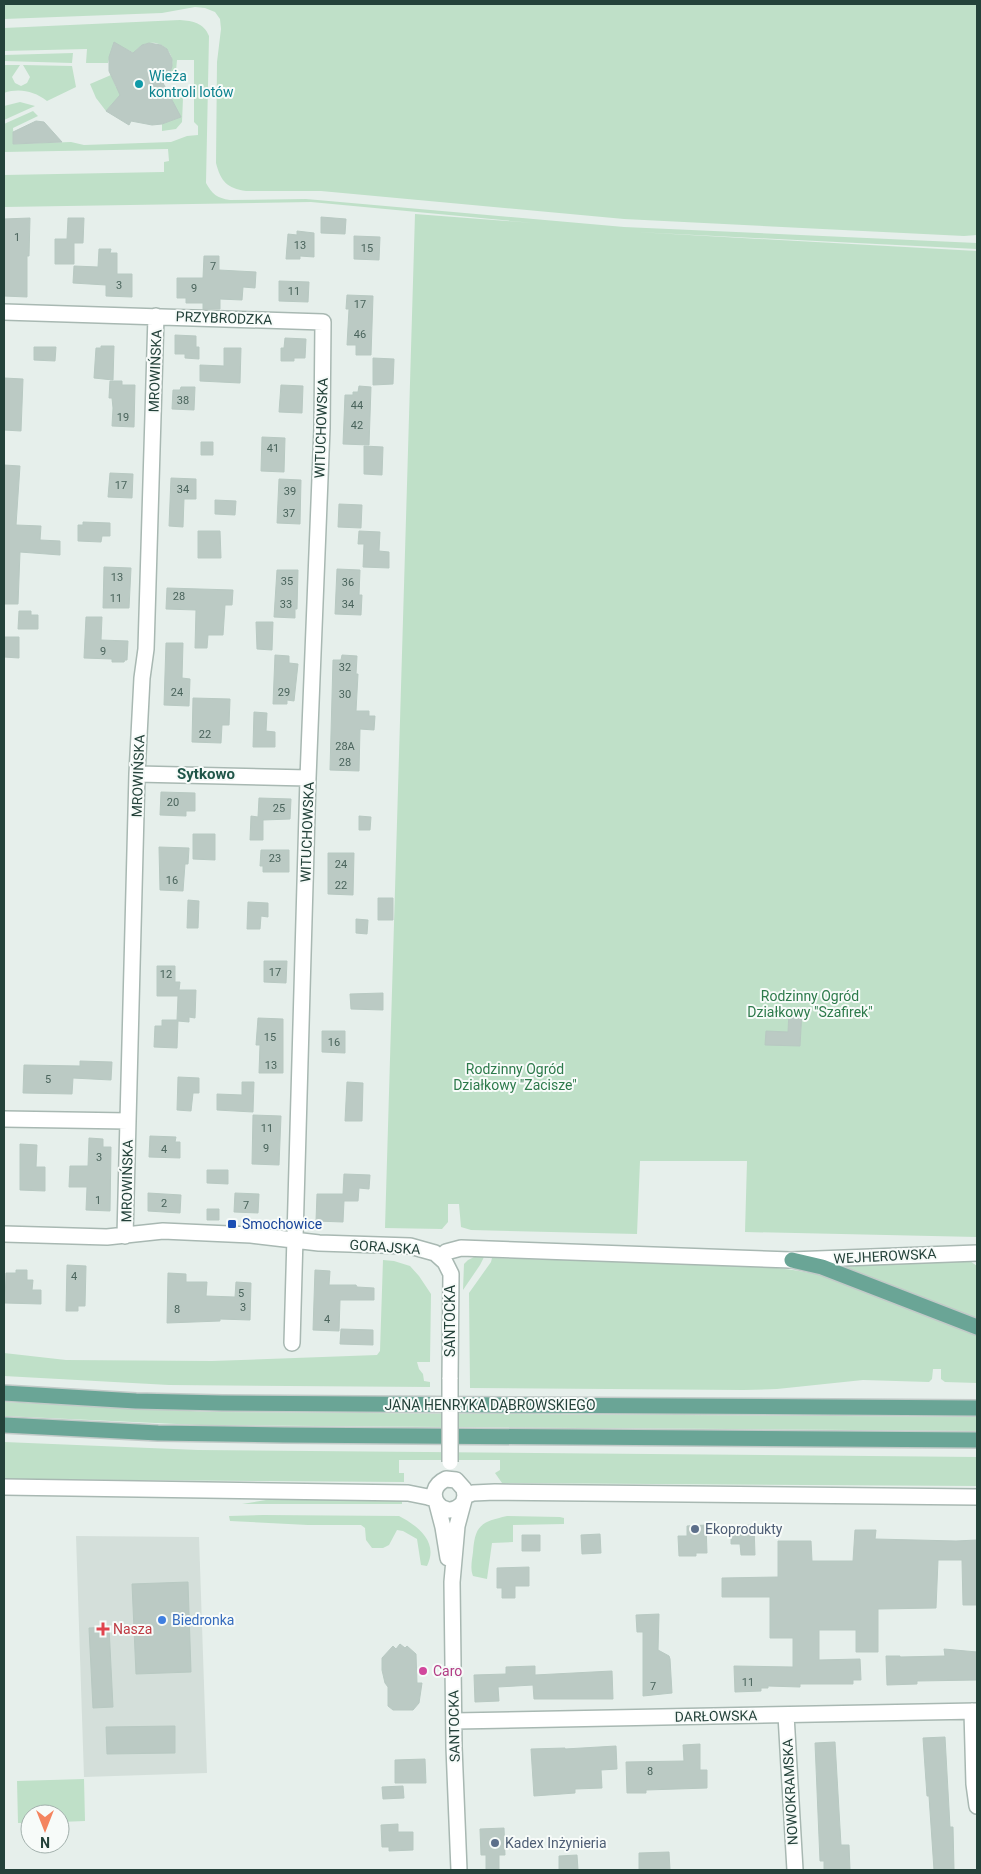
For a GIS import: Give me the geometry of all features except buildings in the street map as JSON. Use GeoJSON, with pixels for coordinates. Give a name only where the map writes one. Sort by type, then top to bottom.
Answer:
{"type":"FeatureCollection","features":[{"type":"Feature","properties":{"kind":"main road"},"geometry":{"type":"LineString","coordinates":[[792,1260],[822,1267],[977,1327]]}},
{"type":"Feature","properties":{"kind":"main road","name":"JANA HENRYKA DĄBROWSKIEGO"},"geometry":{"type":"LineString","coordinates":[[4,1393],[136,1401],[222,1403],[977,1408]]}},
{"type":"Feature","properties":{"kind":"main road"},"geometry":{"type":"LineString","coordinates":[[4,1425],[158,1433],[274,1435],[977,1440]]}},
{"type":"Feature","properties":{"kind":"street","name":"PRZYBRODZKA"},"geometry":{"type":"LineString","coordinates":[[4,312],[324,322]]}},
{"type":"Feature","properties":{"kind":"street","name":"MROWIŃSKA"},"geometry":{"type":"LineString","coordinates":[[125,1236],[137,774],[142,678],[146,649],[156,316]]}},
{"type":"Feature","properties":{"kind":"street","name":"WITUCHOWSKA"},"geometry":{"type":"LineString","coordinates":[[292,1343],[308,778],[322,428],[324,322]]}},
{"type":"Feature","properties":{"kind":"street"},"geometry":{"type":"LineString","coordinates":[[137,774],[308,778]]}},
{"type":"Feature","properties":{"kind":"street"},"geometry":{"type":"LineString","coordinates":[[4,1119],[128,1121]]}},
{"type":"Feature","properties":{"kind":"street","name":"GORAJSKA"},"geometry":{"type":"LineString","coordinates":[[4,1234],[107,1238],[163,1232],[251,1236],[319,1244],[410,1246],[435,1253],[440,1257],[446,1252],[461,1248],[792,1260]]}},
{"type":"Feature","properties":{"kind":"street","name":"WEJHEROWSKA"},"geometry":{"type":"LineString","coordinates":[[792,1260],[977,1253]]}},
{"type":"Feature","properties":{"kind":"street","name":"SANTOCKA"},"geometry":{"type":"LineString","coordinates":[[440,1257],[451,1274],[450,1479]]}},
{"type":"Feature","properties":{"kind":"street"},"geometry":{"type":"LineString","coordinates":[[436,1502],[436,1487],[442,1481],[450,1479],[461,1484],[464,1488],[464,1500]]}},
{"type":"Feature","properties":{"kind":"street"},"geometry":{"type":"LineString","coordinates":[[4,1487],[408,1493],[428,1496],[445,1510],[459,1507],[473,1493],[495,1492],[977,1496]]}},
{"type":"Feature","properties":{"kind":"street","name":"SANTOCKA"},"geometry":{"type":"LineString","coordinates":[[459,1870],[454,1756],[452,1582],[457,1526],[464,1500]]}},
{"type":"Feature","properties":{"kind":"street","name":"SANTOCKA"},"geometry":{"type":"LineString","coordinates":[[436,1502],[443,1527],[452,1582]]}},
{"type":"Feature","properties":{"kind":"street"},"geometry":{"type":"LineString","coordinates":[[975,1711],[974,1784],[977,1806]]}},
{"type":"Feature","properties":{"kind":"street","name":"DARŁOWSKA"},"geometry":{"type":"LineString","coordinates":[[455,1721],[975,1711]]}},
{"type":"Feature","properties":{"kind":"street","name":"NOWOKRAMSKA"},"geometry":{"type":"LineString","coordinates":[[786,1715],[795,1870]]}},
{"type":"Feature","properties":{"kind":"shaded area"},"geometry":{"type":"Polygon","coordinates":[[[76,1536],[199,1537],[207,1773],[84,1777],[76,1536]]]}},
{"type":"Feature","properties":{"kind":"green space"},"geometry":{"type":"Polygon","coordinates":[[[4,4],[977,4],[977,235],[964,236],[624,219],[321,191],[239,190],[226,183],[220,175],[216,163],[217,62],[221,29],[220,19],[215,12],[195,7],[162,13],[4,19],[4,4]]]}},
{"type":"Feature","properties":{"kind":"green space"},"geometry":{"type":"Polygon","coordinates":[[[180,20],[201,25],[209,36],[206,183],[215,195],[225,199],[306,199],[624,227],[977,243],[977,249],[636,232],[977,251],[977,1237],[745,1232],[747,1161],[640,1161],[637,1234],[471,1230],[461,1227],[459,1204],[448,1204],[448,1222],[442,1229],[385,1228],[415,214],[533,223],[311,202],[4,207],[4,175],[164,172],[164,162],[169,161],[168,149],[4,152],[4,124],[33,111],[38,116],[13,128],[14,144],[71,142],[84,145],[171,142],[187,136],[198,135],[198,126],[194,122],[194,60],[177,60],[176,71],[162,81],[170,72],[172,63],[171,55],[166,48],[159,44],[151,43],[142,46],[134,53],[114,43],[108,63],[86,63],[87,49],[4,51],[4,28],[180,20]]]}},
{"type":"Feature","properties":{"kind":"green space"},"geometry":{"type":"Polygon","coordinates":[[[73,53],[72,63],[4,61],[4,55],[73,53]]]}},
{"type":"Feature","properties":{"kind":"green space"},"geometry":{"type":"Polygon","coordinates":[[[4,65],[20,65],[12,77],[15,83],[21,86],[27,83],[30,77],[23,65],[72,66],[76,87],[47,101],[26,91],[4,93],[4,65]]]}},
{"type":"Feature","properties":{"kind":"green space"},"geometry":{"type":"Polygon","coordinates":[[[111,75],[116,87],[122,94],[106,111],[96,98],[90,84],[111,75]]]}},
{"type":"Feature","properties":{"kind":"green space"},"geometry":{"type":"Polygon","coordinates":[[[175,92],[182,94],[183,98],[182,122],[176,129],[162,131],[162,124],[180,117],[169,95],[175,92]]]}},
{"type":"Feature","properties":{"kind":"green space"},"geometry":{"type":"Polygon","coordinates":[[[20,102],[35,106],[4,120],[4,106],[20,102]]]}},
{"type":"Feature","properties":{"kind":"green space"},"geometry":{"type":"Polygon","coordinates":[[[474,1257],[484,1257],[463,1290],[464,1264],[474,1257]]]}},
{"type":"Feature","properties":{"kind":"green space"},"geometry":{"type":"Polygon","coordinates":[[[492,1258],[761,1266],[816,1274],[977,1332],[977,1383],[945,1382],[941,1379],[941,1369],[933,1369],[932,1379],[929,1382],[863,1380],[777,1389],[470,1388],[469,1293],[492,1258]]]}},
{"type":"Feature","properties":{"kind":"green space"},"geometry":{"type":"Polygon","coordinates":[[[383,1260],[410,1266],[431,1294],[430,1362],[417,1362],[424,1381],[430,1382],[430,1387],[169,1385],[4,1376],[4,1353],[66,1360],[212,1361],[377,1355],[380,1351],[383,1260]]]}},
{"type":"Feature","properties":{"kind":"green space"},"geometry":{"type":"Polygon","coordinates":[[[970,1261],[977,1266],[977,1319],[837,1268],[886,1263],[970,1261]]]}},
{"type":"Feature","properties":{"kind":"green space"},"geometry":{"type":"Polygon","coordinates":[[[4,1402],[210,1412],[977,1417],[977,1431],[198,1425],[4,1416],[4,1402]]]}},
{"type":"Feature","properties":{"kind":"green space"},"geometry":{"type":"Polygon","coordinates":[[[4,1442],[198,1450],[977,1457],[977,1486],[502,1483],[495,1473],[500,1470],[500,1460],[399,1460],[399,1473],[404,1473],[404,1482],[4,1479],[4,1442]]]}},
{"type":"Feature","properties":{"kind":"green space"},"geometry":{"type":"Polygon","coordinates":[[[284,1497],[402,1498],[402,1504],[242,1504],[284,1497]]]}},
{"type":"Feature","properties":{"kind":"green space"},"geometry":{"type":"Polygon","coordinates":[[[229,1516],[399,1516],[425,1536],[430,1549],[430,1557],[427,1566],[421,1565],[417,1539],[403,1531],[397,1530],[389,1545],[383,1548],[372,1548],[366,1540],[365,1528],[361,1525],[308,1525],[230,1521],[229,1516]]]}},
{"type":"Feature","properties":{"kind":"green space"},"geometry":{"type":"Polygon","coordinates":[[[507,1516],[560,1517],[564,1518],[564,1524],[513,1525],[513,1542],[492,1543],[487,1579],[473,1576],[472,1561],[478,1530],[491,1520],[507,1516]]]}},
{"type":"Feature","properties":{"kind":"green space"},"geometry":{"type":"Polygon","coordinates":[[[84,1779],[85,1821],[70,1822],[70,1804],[20,1804],[20,1823],[18,1823],[17,1781],[84,1779]]]}},
{"type":"Feature","properties":{"kind":"place","name":"Wieża kontroli lotów"},"geometry":{"type":"Point","coordinates":[139,84]}},
{"type":"Feature","properties":{"kind":"place","name":"Smochowice"},"geometry":{"type":"Point","coordinates":[232,1224]}},
{"type":"Feature","properties":{"kind":"place","name":"Ekoprodukty"},"geometry":{"type":"Point","coordinates":[695,1529]}},
{"type":"Feature","properties":{"kind":"place","name":"Biedronka"},"geometry":{"type":"Point","coordinates":[162,1620]}},
{"type":"Feature","properties":{"kind":"place","name":"Nasza"},"geometry":{"type":"Point","coordinates":[103,1629]}},
{"type":"Feature","properties":{"kind":"place","name":"Caro"},"geometry":{"type":"Point","coordinates":[423,1671]}},
{"type":"Feature","properties":{"kind":"place","name":"Kadex Inżynieria"},"geometry":{"type":"Point","coordinates":[495,1843]}},
{"type":"Feature","properties":{"kind":"district","name":"Sytkowo"},"geometry":{"type":"Point","coordinates":[206,774]}},
{"type":"Feature","properties":{"kind":"park label","name":"Rodzinny Ogród Działkowy \"Szafirek\""},"geometry":{"type":"Point","coordinates":[810,1004]}},
{"type":"Feature","properties":{"kind":"park label","name":"Rodzinny Ogród Działkowy \"Zacisze\""},"geometry":{"type":"Point","coordinates":[515,1078]}}]}
